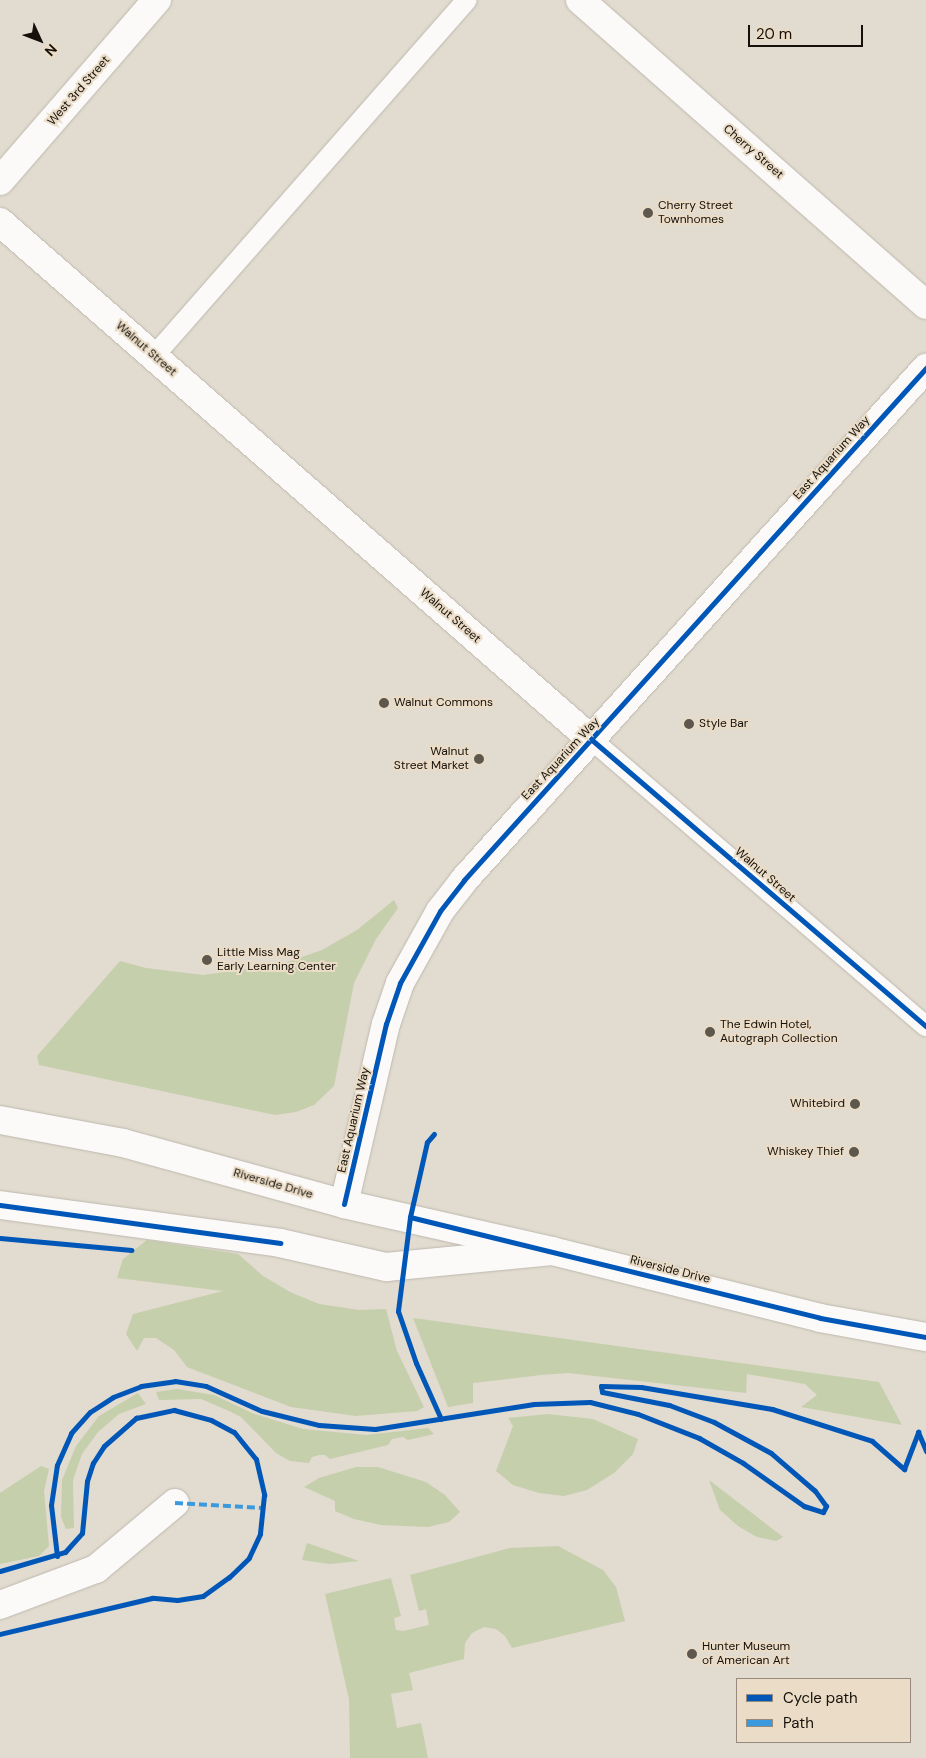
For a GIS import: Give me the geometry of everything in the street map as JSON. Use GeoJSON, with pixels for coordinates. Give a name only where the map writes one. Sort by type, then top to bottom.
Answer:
{"type":"FeatureCollection","features":[{"type":"Feature","properties":{"kind":"street","name":"West 3rd Street"},"geometry":{"type":"LineString","coordinates":[[0,181],[157,0]]}},
{"type":"Feature","properties":{"kind":"street","name":"Cherry Street"},"geometry":{"type":"LineString","coordinates":[[580,0],[926,305]]}},
{"type":"Feature","properties":{"kind":"street","name":"Walnut Street"},"geometry":{"type":"LineString","coordinates":[[0,222],[592,740]]}},
{"type":"Feature","properties":{"kind":"street","name":"East Aquarium Way"},"geometry":{"type":"LineString","coordinates":[[344,1204],[386,1024],[400,983],[420,944],[464,880],[926,368]]}},
{"type":"Feature","properties":{"kind":"street","name":"Riverside Drive"},"geometry":{"type":"LineString","coordinates":[[0,1120],[123,1143],[344,1204],[552,1251],[820,1318],[926,1337]]}},
{"type":"Feature","properties":{"kind":"street"},"geometry":{"type":"LineString","coordinates":[[0,1205],[280,1243],[386,1267],[552,1251]]}},
{"type":"Feature","properties":{"kind":"street"},"geometry":{"type":"LineString","coordinates":[[0,1605],[96,1569],[175,1503]]}},
{"type":"Feature","properties":{"kind":"lane"},"geometry":{"type":"LineString","coordinates":[[154,356],[467,0]]}},
{"type":"Feature","properties":{"kind":"lane","name":"Walnut Street"},"geometry":{"type":"LineString","coordinates":[[592,740],[926,1026]]}},
{"type":"Feature","properties":{"kind":"green space"},"geometry":{"type":"Polygon","coordinates":[[[394,900],[398,908],[376,939],[354,983],[334,1086],[314,1105],[296,1112],[275,1115],[39,1065],[37,1056],[120,961],[146,968],[203,975],[279,965],[322,950],[357,930],[394,900]]]}},
{"type":"Feature","properties":{"kind":"green space"},"geometry":{"type":"Polygon","coordinates":[[[147,1240],[238,1254],[263,1276],[290,1292],[319,1304],[359,1310],[386,1309],[397,1351],[424,1407],[417,1411],[356,1416],[291,1407],[187,1367],[174,1350],[156,1338],[144,1338],[137,1351],[126,1334],[133,1314],[223,1291],[117,1278],[123,1259],[147,1240]]]}},
{"type":"Feature","properties":{"kind":"green space"},"geometry":{"type":"Polygon","coordinates":[[[413,1318],[879,1382],[902,1425],[801,1407],[817,1395],[805,1384],[747,1374],[746,1393],[568,1373],[541,1375],[473,1383],[473,1403],[448,1407],[413,1318]]]}},
{"type":"Feature","properties":{"kind":"green space"},"geometry":{"type":"Polygon","coordinates":[[[177,1389],[214,1395],[252,1413],[303,1429],[366,1435],[428,1428],[434,1434],[408,1440],[403,1437],[392,1439],[388,1445],[330,1459],[325,1455],[319,1455],[312,1457],[309,1463],[290,1461],[276,1453],[241,1417],[201,1399],[159,1400],[156,1392],[177,1389]]]}},
{"type":"Feature","properties":{"kind":"green space"},"geometry":{"type":"Polygon","coordinates":[[[138,1393],[146,1404],[119,1414],[98,1432],[82,1454],[73,1480],[74,1528],[66,1529],[61,1517],[62,1480],[76,1446],[99,1416],[138,1393]]]}},
{"type":"Feature","properties":{"kind":"green space"},"geometry":{"type":"Polygon","coordinates":[[[548,1414],[593,1419],[638,1439],[633,1454],[614,1473],[587,1490],[564,1496],[539,1493],[513,1485],[496,1471],[513,1426],[508,1418],[548,1414]]]}},
{"type":"Feature","properties":{"kind":"green space"},"geometry":{"type":"Polygon","coordinates":[[[41,1466],[49,1469],[44,1491],[49,1546],[39,1556],[0,1564],[0,1493],[41,1466]]]}},
{"type":"Feature","properties":{"kind":"green space"},"geometry":{"type":"Polygon","coordinates":[[[356,1467],[378,1467],[426,1482],[445,1495],[460,1512],[449,1522],[428,1527],[381,1525],[354,1519],[335,1511],[335,1501],[304,1487],[319,1478],[356,1467]]]}},
{"type":"Feature","properties":{"kind":"green space"},"geometry":{"type":"Polygon","coordinates":[[[709,1480],[783,1537],[776,1541],[757,1537],[738,1526],[720,1510],[709,1480]]]}},
{"type":"Feature","properties":{"kind":"green space"},"geometry":{"type":"Polygon","coordinates":[[[307,1543],[359,1561],[330,1564],[302,1560],[307,1543]]]}},
{"type":"Feature","properties":{"kind":"green space"},"geometry":{"type":"Polygon","coordinates":[[[558,1546],[603,1570],[616,1587],[625,1621],[512,1648],[505,1636],[496,1629],[484,1627],[472,1633],[465,1643],[464,1659],[409,1673],[413,1690],[391,1694],[397,1728],[421,1723],[428,1758],[350,1758],[349,1699],[325,1594],[391,1578],[401,1616],[394,1618],[396,1630],[403,1631],[429,1625],[426,1609],[419,1611],[410,1575],[510,1548],[558,1546]]]}},
{"type":"Feature","properties":{"kind":"marked path"},"geometry":{"type":"LineString","coordinates":[[175,1503],[263,1508]]}},
{"type":"Feature","properties":{"kind":"cycle path"},"geometry":{"type":"LineString","coordinates":[[344,1204],[386,1024],[400,983],[440,911],[464,880],[926,368]]}},
{"type":"Feature","properties":{"kind":"cycle path"},"geometry":{"type":"LineString","coordinates":[[592,740],[926,1026]]}},
{"type":"Feature","properties":{"kind":"cycle path"},"geometry":{"type":"LineString","coordinates":[[434,1134],[427,1142],[410,1217],[398,1311],[416,1363],[441,1419]]}},
{"type":"Feature","properties":{"kind":"cycle path"},"geometry":{"type":"LineString","coordinates":[[0,1205],[280,1243]]}},
{"type":"Feature","properties":{"kind":"cycle path"},"geometry":{"type":"LineString","coordinates":[[410,1217],[820,1318],[926,1337]]}},
{"type":"Feature","properties":{"kind":"cycle path"},"geometry":{"type":"LineString","coordinates":[[0,1238],[131,1250]]}},
{"type":"Feature","properties":{"kind":"cycle path"},"geometry":{"type":"LineString","coordinates":[[57,1556],[51,1505],[57,1465],[71,1433],[90,1412],[113,1397],[141,1386],[175,1381],[206,1386],[262,1411],[319,1425],[375,1429],[534,1404],[590,1402],[638,1414],[699,1438],[743,1463],[804,1506],[823,1512],[826,1506],[815,1491],[771,1453],[714,1422],[669,1405],[602,1392],[601,1386],[641,1387],[772,1409],[872,1441],[904,1469],[918,1432],[926,1451]]}},
{"type":"Feature","properties":{"kind":"cycle path"},"geometry":{"type":"LineString","coordinates":[[0,1571],[65,1552],[82,1533],[87,1481],[93,1463],[104,1446],[136,1418],[174,1410],[211,1420],[234,1432],[256,1459],[264,1495],[260,1534],[249,1558],[229,1577],[203,1596],[177,1600],[152,1598],[0,1634]]}},
{"type":"Feature","properties":{"kind":"place","name":"Cherry Street Townhomes"},"geometry":{"type":"Point","coordinates":[648,213]}},
{"type":"Feature","properties":{"kind":"place","name":"Walnut Commons"},"geometry":{"type":"Point","coordinates":[384,703]}},
{"type":"Feature","properties":{"kind":"place","name":"Style Bar"},"geometry":{"type":"Point","coordinates":[689,724]}},
{"type":"Feature","properties":{"kind":"place","name":"Walnut Street Market"},"geometry":{"type":"Point","coordinates":[479,759]}},
{"type":"Feature","properties":{"kind":"place","name":"Little Miss Mag Early Learning Center"},"geometry":{"type":"Point","coordinates":[207,960]}},
{"type":"Feature","properties":{"kind":"place","name":"The Edwin Hotel, Autograph Collection"},"geometry":{"type":"Point","coordinates":[710,1032]}},
{"type":"Feature","properties":{"kind":"place","name":"Whitebird"},"geometry":{"type":"Point","coordinates":[855,1104]}},
{"type":"Feature","properties":{"kind":"place","name":"Whiskey Thief"},"geometry":{"type":"Point","coordinates":[854,1152]}},
{"type":"Feature","properties":{"kind":"place","name":"Hunter Museum of American Art"},"geometry":{"type":"Point","coordinates":[692,1654]}}]}
